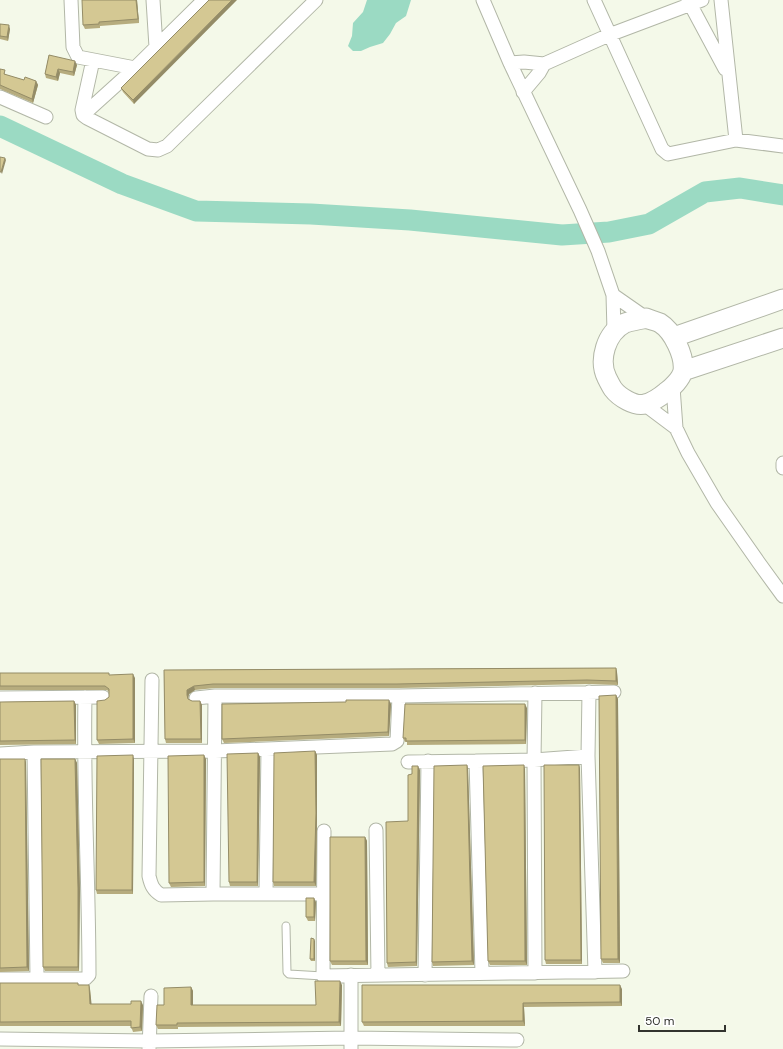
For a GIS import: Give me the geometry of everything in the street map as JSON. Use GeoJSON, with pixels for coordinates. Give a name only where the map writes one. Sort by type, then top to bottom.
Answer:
{"type":"FeatureCollection","features":[{"type":"Feature","properties":{"kind":"street"},"geometry":{"type":"LineString","coordinates":[[71,0],[73,47],[78,57],[135,68]]}},
{"type":"Feature","properties":{"kind":"street"},"geometry":{"type":"LineString","coordinates":[[153,0],[156,47]]}},
{"type":"Feature","properties":{"kind":"street"},"geometry":{"type":"LineString","coordinates":[[83,115],[135,68],[204,0]]}},
{"type":"Feature","properties":{"kind":"street"},"geometry":{"type":"LineString","coordinates":[[93,60],[82,110],[83,115],[148,149],[158,150],[167,146],[316,0]]}},
{"type":"Feature","properties":{"kind":"street"},"geometry":{"type":"LineString","coordinates":[[483,0],[523,92],[580,210],[598,251],[613,296],[614,331]]}},
{"type":"Feature","properties":{"kind":"street"},"geometry":{"type":"LineString","coordinates":[[594,0],[662,149],[668,154],[736,140],[783,146]]}},
{"type":"Feature","properties":{"kind":"street"},"geometry":{"type":"LineString","coordinates":[[721,0],[736,140]]}},
{"type":"Feature","properties":{"kind":"street"},"geometry":{"type":"LineString","coordinates":[[510,63],[524,62],[544,64],[609,35],[693,1],[729,76]]}},
{"type":"Feature","properties":{"kind":"street"},"geometry":{"type":"LineString","coordinates":[[523,92],[533,81],[544,64]]}},
{"type":"Feature","properties":{"kind":"street"},"geometry":{"type":"LineString","coordinates":[[0,97],[46,117]]}},
{"type":"Feature","properties":{"kind":"street"},"geometry":{"type":"LineString","coordinates":[[613,296],[646,318],[661,324],[674,337],[681,350],[676,428]]}},
{"type":"Feature","properties":{"kind":"street"},"geometry":{"type":"LineString","coordinates":[[674,337],[783,299]]}},
{"type":"Feature","properties":{"kind":"street"},"geometry":{"type":"LineString","coordinates":[[646,318],[626,323],[614,331],[607,343],[603,362],[606,376],[613,389],[624,399],[634,403],[644,404],[659,398],[678,379],[783,338]]}},
{"type":"Feature","properties":{"kind":"street"},"geometry":{"type":"LineString","coordinates":[[644,404],[676,428],[688,453],[717,503],[783,596]]}},
{"type":"Feature","properties":{"kind":"street"},"geometry":{"type":"LineString","coordinates":[[783,463],[783,468]]}},
{"type":"Feature","properties":{"kind":"street"},"geometry":{"type":"LineString","coordinates":[[152,680],[149,876],[154,891],[160,895],[266,893],[323,894]]}},
{"type":"Feature","properties":{"kind":"street"},"geometry":{"type":"LineString","coordinates":[[589,692],[588,756],[595,972]]}},
{"type":"Feature","properties":{"kind":"street"},"geometry":{"type":"LineString","coordinates":[[196,698],[215,696],[399,696],[614,692]]}},
{"type":"Feature","properties":{"kind":"street"},"geometry":{"type":"LineString","coordinates":[[535,693],[535,973]]}},
{"type":"Feature","properties":{"kind":"street"},"geometry":{"type":"LineString","coordinates":[[213,894],[215,696]]}},
{"type":"Feature","properties":{"kind":"street"},"geometry":{"type":"LineString","coordinates":[[0,754],[34,752],[215,751],[392,744],[397,741],[399,696]]}},
{"type":"Feature","properties":{"kind":"street"},"geometry":{"type":"LineString","coordinates":[[0,979],[86,978],[89,975],[89,906],[84,752],[86,697]]}},
{"type":"Feature","properties":{"kind":"street"},"geometry":{"type":"LineString","coordinates":[[0,698],[103,698]]}},
{"type":"Feature","properties":{"kind":"street"},"geometry":{"type":"LineString","coordinates":[[266,893],[268,749]]}},
{"type":"Feature","properties":{"kind":"street"},"geometry":{"type":"LineString","coordinates":[[34,752],[37,978]]}},
{"type":"Feature","properties":{"kind":"street"},"geometry":{"type":"LineString","coordinates":[[408,762],[534,760],[588,756]]}},
{"type":"Feature","properties":{"kind":"street"},"geometry":{"type":"LineString","coordinates":[[476,760],[482,973]]}},
{"type":"Feature","properties":{"kind":"street"},"geometry":{"type":"LineString","coordinates":[[426,975],[428,761]]}},
{"type":"Feature","properties":{"kind":"street"},"geometry":{"type":"LineString","coordinates":[[376,830],[378,975]]}},
{"type":"Feature","properties":{"kind":"street"},"geometry":{"type":"LineString","coordinates":[[324,831],[323,976],[623,971]]}},
{"type":"Feature","properties":{"kind":"street"},"geometry":{"type":"LineString","coordinates":[[351,975],[351,1043]]}},
{"type":"Feature","properties":{"kind":"street"},"geometry":{"type":"LineString","coordinates":[[149,1045],[151,996]]}},
{"type":"Feature","properties":{"kind":"street"},"geometry":{"type":"LineString","coordinates":[[0,1039],[149,1045],[517,1040]]}},
{"type":"Feature","properties":{"kind":"lane"},"geometry":{"type":"LineString","coordinates":[[286,926],[287,972],[289,974],[323,976]]}},
{"type":"Feature","properties":{"kind":"shaded area"},"geometry":{"type":"Polygon","coordinates":[[[367,0],[411,0],[406,16],[396,23],[383,43],[361,51],[353,51],[348,46],[352,36],[353,23],[363,12],[367,0]]]}},
{"type":"Feature","properties":{"kind":"building"},"geometry":{"type":"Polygon","coordinates":[[[82,0],[136,0],[138,19],[99,22],[99,24],[83,25],[82,0]]]}},
{"type":"Feature","properties":{"kind":"building"},"geometry":{"type":"Polygon","coordinates":[[[209,0],[232,0],[133,100],[121,88],[209,0]]]}},
{"type":"Feature","properties":{"kind":"building"},"geometry":{"type":"Polygon","coordinates":[[[0,24],[9,25],[7,37],[0,36],[0,24]]]}},
{"type":"Feature","properties":{"kind":"building"},"geometry":{"type":"Polygon","coordinates":[[[49,55],[75,61],[73,72],[58,69],[56,77],[45,74],[49,55]]]}},
{"type":"Feature","properties":{"kind":"building"},"geometry":{"type":"Polygon","coordinates":[[[0,69],[5,70],[4,74],[24,80],[25,77],[36,81],[32,99],[0,85],[0,69]]]}},
{"type":"Feature","properties":{"kind":"building"},"geometry":{"type":"Polygon","coordinates":[[[0,157],[5,158],[1,172],[0,172],[0,157]]]}},
{"type":"Feature","properties":{"kind":"building"},"geometry":{"type":"Polygon","coordinates":[[[616,668],[616,681],[587,680],[397,684],[213,684],[194,686],[187,690],[187,695],[188,699],[192,701],[200,701],[201,739],[165,739],[164,670],[616,668]]]}},
{"type":"Feature","properties":{"kind":"building"},"geometry":{"type":"Polygon","coordinates":[[[0,673],[133,674],[133,739],[97,740],[97,701],[105,700],[109,697],[109,689],[105,686],[0,686],[0,673]]]}},
{"type":"Feature","properties":{"kind":"building"},"geometry":{"type":"Polygon","coordinates":[[[616,695],[618,959],[601,959],[599,696],[616,695]]]}},
{"type":"Feature","properties":{"kind":"building"},"geometry":{"type":"Polygon","coordinates":[[[346,700],[389,700],[388,732],[222,739],[222,704],[346,702],[346,700]]]}},
{"type":"Feature","properties":{"kind":"building"},"geometry":{"type":"Polygon","coordinates":[[[74,701],[75,740],[0,741],[0,702],[74,701]]]}},
{"type":"Feature","properties":{"kind":"building"},"geometry":{"type":"Polygon","coordinates":[[[405,704],[525,704],[525,740],[406,741],[406,738],[403,738],[405,704]]]}},
{"type":"Feature","properties":{"kind":"building"},"geometry":{"type":"Polygon","coordinates":[[[315,751],[316,813],[314,882],[273,882],[274,753],[315,751]]]}},
{"type":"Feature","properties":{"kind":"building"},"geometry":{"type":"Polygon","coordinates":[[[258,753],[257,882],[229,882],[227,754],[258,753]]]}},
{"type":"Feature","properties":{"kind":"building"},"geometry":{"type":"Polygon","coordinates":[[[133,755],[132,890],[96,890],[97,756],[133,755]]]}},
{"type":"Feature","properties":{"kind":"building"},"geometry":{"type":"Polygon","coordinates":[[[204,755],[204,882],[169,883],[168,756],[204,755]]]}},
{"type":"Feature","properties":{"kind":"building"},"geometry":{"type":"Polygon","coordinates":[[[0,759],[25,759],[27,967],[0,968],[0,759]]]}},
{"type":"Feature","properties":{"kind":"building"},"geometry":{"type":"Polygon","coordinates":[[[41,759],[75,759],[78,967],[43,967],[41,759]]]}},
{"type":"Feature","properties":{"kind":"building"},"geometry":{"type":"Polygon","coordinates":[[[467,765],[472,961],[432,962],[434,766],[467,765]]]}},
{"type":"Feature","properties":{"kind":"building"},"geometry":{"type":"Polygon","coordinates":[[[524,765],[525,961],[488,961],[483,766],[524,765]]]}},
{"type":"Feature","properties":{"kind":"building"},"geometry":{"type":"Polygon","coordinates":[[[544,765],[579,765],[581,960],[545,960],[544,765]]]}},
{"type":"Feature","properties":{"kind":"building"},"geometry":{"type":"Polygon","coordinates":[[[412,766],[418,766],[416,962],[387,963],[386,822],[408,821],[408,775],[412,774],[412,766]]]}},
{"type":"Feature","properties":{"kind":"building"},"geometry":{"type":"Polygon","coordinates":[[[330,837],[365,837],[366,961],[330,961],[330,837]]]}},
{"type":"Feature","properties":{"kind":"building"},"geometry":{"type":"Polygon","coordinates":[[[306,898],[314,898],[314,917],[306,917],[306,898]]]}},
{"type":"Feature","properties":{"kind":"building"},"geometry":{"type":"Polygon","coordinates":[[[311,938],[314,939],[314,959],[310,959],[311,938]]]}},
{"type":"Feature","properties":{"kind":"building"},"geometry":{"type":"Polygon","coordinates":[[[315,981],[340,981],[339,1022],[177,1023],[177,1025],[156,1025],[157,1005],[164,1005],[164,988],[191,987],[191,1005],[316,1005],[315,981]]]}},
{"type":"Feature","properties":{"kind":"building"},"geometry":{"type":"Polygon","coordinates":[[[0,983],[78,983],[78,985],[89,985],[90,1004],[131,1004],[131,1001],[141,1001],[140,1027],[131,1028],[131,1021],[0,1022],[0,983]]]}},
{"type":"Feature","properties":{"kind":"building"},"geometry":{"type":"Polygon","coordinates":[[[362,985],[620,985],[620,1002],[523,1003],[523,1021],[362,1022],[362,985]]]}},
{"type":"Feature","properties":{"kind":"waterway"},"geometry":{"type":"LineString","coordinates":[[0,126],[122,184],[196,211],[311,214],[410,220],[562,235],[609,232],[649,224],[705,192],[740,188],[783,195]]}}]}
